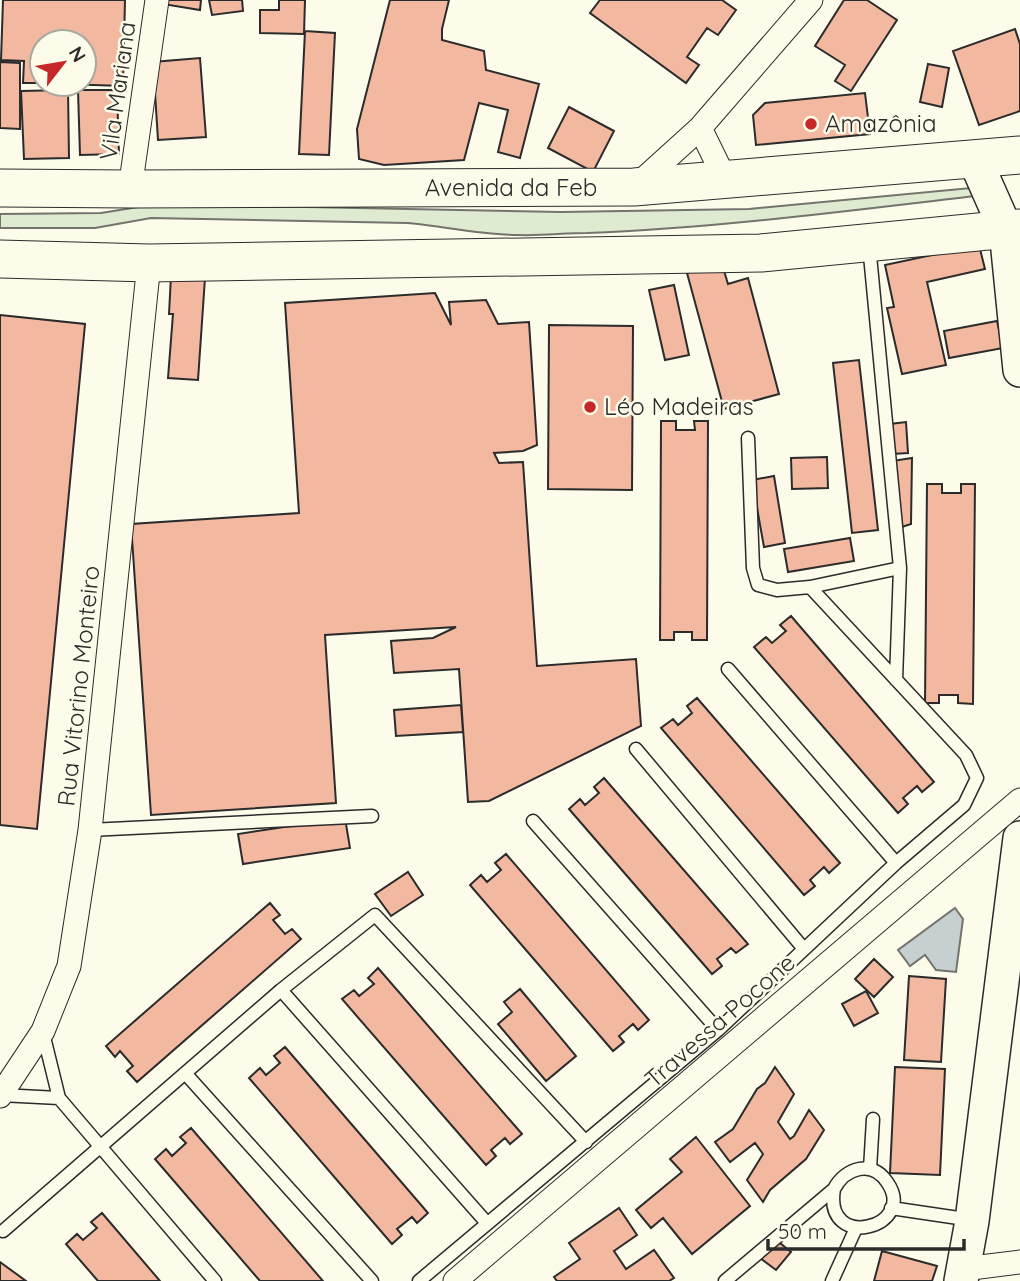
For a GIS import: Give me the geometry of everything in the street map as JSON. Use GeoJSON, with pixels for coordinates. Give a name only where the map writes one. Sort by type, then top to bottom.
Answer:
{"type":"FeatureCollection","features":[{"type":"Feature","properties":{"kind":"main road","name":"Avenida da Feb"},"geometry":{"type":"LineString","coordinates":[[0,188],[130,190],[634,187],[1020,155]]}},
{"type":"Feature","properties":{"kind":"main road"},"geometry":{"type":"LineString","coordinates":[[975,160],[1013,229],[1020,370]]}},
{"type":"Feature","properties":{"kind":"main road"},"geometry":{"type":"LineString","coordinates":[[0,259],[149,262],[761,253],[1013,229]]}},
{"type":"Feature","properties":{"kind":"main road"},"geometry":{"type":"LineString","coordinates":[[962,1275],[972,1220],[1020,838]]}},
{"type":"Feature","properties":{"kind":"street","name":"Vila Mariana"},"geometry":{"type":"LineString","coordinates":[[130,190],[158,0]]}},
{"type":"Feature","properties":{"kind":"street"},"geometry":{"type":"LineString","coordinates":[[634,187],[700,128],[811,0]]}},
{"type":"Feature","properties":{"kind":"street"},"geometry":{"type":"LineString","coordinates":[[700,128],[726,181]]}},
{"type":"Feature","properties":{"kind":"street","name":"Rua Vitorino Monteiro"},"geometry":{"type":"LineString","coordinates":[[0,1095],[43,1031],[69,966],[90,830],[149,262]]}},
{"type":"Feature","properties":{"kind":"street","name":"Travessa Pocone"},"geometry":{"type":"LineString","coordinates":[[455,1281],[1020,800]]}},
{"type":"Feature","properties":{"kind":"street"},"geometry":{"type":"LineString","coordinates":[[962,1275],[1020,1262]]}},
{"type":"Feature","properties":{"kind":"lane"},"geometry":{"type":"LineString","coordinates":[[869,243],[900,568],[896,680]]}},
{"type":"Feature","properties":{"kind":"lane"},"geometry":{"type":"LineString","coordinates":[[748,438],[753,568],[758,584],[777,590],[810,587],[900,568]]}},
{"type":"Feature","properties":{"kind":"lane"},"geometry":{"type":"LineString","coordinates":[[419,1281],[486,1222],[586,1142],[718,1030],[896,863],[964,805],[977,778],[966,755],[810,587]]}},
{"type":"Feature","properties":{"kind":"lane"},"geometry":{"type":"LineString","coordinates":[[728,669],[896,863]]}},
{"type":"Feature","properties":{"kind":"lane"},"geometry":{"type":"LineString","coordinates":[[636,748],[804,949]]}},
{"type":"Feature","properties":{"kind":"lane"},"geometry":{"type":"LineString","coordinates":[[90,830],[372,816]]}},
{"type":"Feature","properties":{"kind":"lane"},"geometry":{"type":"LineString","coordinates":[[533,821],[718,1030]]}},
{"type":"Feature","properties":{"kind":"lane"},"geometry":{"type":"LineString","coordinates":[[3,1231],[281,990],[375,915],[586,1142]]}},
{"type":"Feature","properties":{"kind":"lane"},"geometry":{"type":"LineString","coordinates":[[281,990],[486,1222]]}},
{"type":"Feature","properties":{"kind":"lane"},"geometry":{"type":"LineString","coordinates":[[43,1031],[59,1098],[215,1281]]}},
{"type":"Feature","properties":{"kind":"lane"},"geometry":{"type":"LineString","coordinates":[[185,1073],[372,1281]]}},
{"type":"Feature","properties":{"kind":"lane"},"geometry":{"type":"LineString","coordinates":[[0,1095],[59,1098]]}},
{"type":"Feature","properties":{"kind":"lane"},"geometry":{"type":"LineString","coordinates":[[870,1169],[873,1119]]}},
{"type":"Feature","properties":{"kind":"lane"},"geometry":{"type":"LineString","coordinates":[[726,1281],[834,1189],[844,1174],[852,1170],[870,1169],[879,1173],[891,1189],[891,1208],[881,1223],[873,1227],[856,1228],[839,1217],[832,1199],[834,1189]]}},
{"type":"Feature","properties":{"kind":"lane"},"geometry":{"type":"LineString","coordinates":[[891,1208],[972,1220]]}},
{"type":"Feature","properties":{"kind":"lane"},"geometry":{"type":"LineString","coordinates":[[832,1281],[856,1228]]}},
{"type":"Feature","properties":{"kind":"green space"},"geometry":{"type":"Polygon","coordinates":[[[971,188],[975,196],[830,213],[636,231],[544,235],[490,234],[407,223],[151,218],[95,228],[0,228],[0,214],[101,213],[157,204],[561,212],[749,209],[971,188]]]}},
{"type":"Feature","properties":{"kind":"shaded area"},"geometry":{"type":"Polygon","coordinates":[[[955,908],[963,919],[956,972],[936,970],[925,955],[910,966],[898,950],[955,908]]]}},
{"type":"Feature","properties":{"kind":"building"},"geometry":{"type":"Polygon","coordinates":[[[3,0],[125,0],[123,86],[98,85],[98,28],[28,28],[28,83],[23,83],[24,61],[1,60],[3,0]]]}},
{"type":"Feature","properties":{"kind":"building"},"geometry":{"type":"Polygon","coordinates":[[[164,0],[201,0],[200,10],[163,4],[164,0]]]}},
{"type":"Feature","properties":{"kind":"building"},"geometry":{"type":"Polygon","coordinates":[[[209,0],[242,0],[243,11],[212,15],[209,0]]]}},
{"type":"Feature","properties":{"kind":"building"},"geometry":{"type":"Polygon","coordinates":[[[279,0],[305,0],[304,34],[260,33],[260,10],[279,10],[279,0]]]}},
{"type":"Feature","properties":{"kind":"building"},"geometry":{"type":"Polygon","coordinates":[[[390,0],[449,0],[442,40],[484,51],[486,70],[539,84],[520,158],[498,152],[508,110],[479,103],[464,160],[384,165],[359,159],[357,129],[390,0]]]}},
{"type":"Feature","properties":{"kind":"building"},"geometry":{"type":"Polygon","coordinates":[[[600,0],[722,0],[736,10],[718,35],[707,28],[687,57],[699,65],[686,83],[590,13],[600,0]]]}},
{"type":"Feature","properties":{"kind":"building"},"geometry":{"type":"Polygon","coordinates":[[[844,0],[867,0],[897,20],[851,91],[835,81],[845,65],[815,46],[844,0]]]}},
{"type":"Feature","properties":{"kind":"building"},"geometry":{"type":"Polygon","coordinates":[[[1015,29],[1020,44],[1020,111],[979,125],[953,51],[1015,29]]]}},
{"type":"Feature","properties":{"kind":"building"},"geometry":{"type":"Polygon","coordinates":[[[305,31],[335,33],[329,155],[299,154],[305,31]]]}},
{"type":"Feature","properties":{"kind":"building"},"geometry":{"type":"Polygon","coordinates":[[[200,58],[206,137],[158,140],[153,62],[200,58]]]}},
{"type":"Feature","properties":{"kind":"building"},"geometry":{"type":"Polygon","coordinates":[[[0,62],[20,63],[20,129],[0,128],[0,62]]]}},
{"type":"Feature","properties":{"kind":"building"},"geometry":{"type":"Polygon","coordinates":[[[928,64],[949,68],[942,107],[920,102],[928,64]]]}},
{"type":"Feature","properties":{"kind":"building"},"geometry":{"type":"Polygon","coordinates":[[[98,90],[117,90],[119,154],[80,155],[78,98],[98,98],[98,90]]]}},
{"type":"Feature","properties":{"kind":"building"},"geometry":{"type":"Polygon","coordinates":[[[21,91],[28,91],[28,98],[68,98],[69,158],[24,159],[21,91]]]}},
{"type":"Feature","properties":{"kind":"building","name":"Amazônia"},"geometry":{"type":"Polygon","coordinates":[[[865,93],[870,134],[756,145],[753,115],[765,103],[865,93]]]}},
{"type":"Feature","properties":{"kind":"building"},"geometry":{"type":"Polygon","coordinates":[[[569,107],[614,131],[593,172],[548,148],[569,107]]]}},
{"type":"Feature","properties":{"kind":"building"},"geometry":{"type":"Polygon","coordinates":[[[979,245],[985,269],[927,282],[946,365],[902,374],[887,308],[894,307],[885,265],[979,245]]]}},
{"type":"Feature","properties":{"kind":"building"},"geometry":{"type":"Polygon","coordinates":[[[722,264],[728,284],[748,278],[779,394],[724,409],[687,273],[722,264]]]}},
{"type":"Feature","properties":{"kind":"building"},"geometry":{"type":"Polygon","coordinates":[[[171,276],[205,278],[198,380],[168,378],[173,314],[169,314],[171,276]]]}},
{"type":"Feature","properties":{"kind":"building"},"geometry":{"type":"Polygon","coordinates":[[[674,285],[689,355],[665,360],[649,290],[674,285]]]}},
{"type":"Feature","properties":{"kind":"building"},"geometry":{"type":"Polygon","coordinates":[[[435,293],[451,325],[449,302],[486,300],[498,324],[529,322],[537,445],[523,451],[494,453],[499,463],[523,462],[537,666],[636,659],[641,726],[489,801],[468,802],[459,669],[394,673],[391,641],[433,638],[456,627],[325,635],[336,803],[151,815],[131,524],[299,513],[285,303],[435,293]]]}},
{"type":"Feature","properties":{"kind":"building"},"geometry":{"type":"Polygon","coordinates":[[[0,315],[85,324],[37,829],[0,825],[0,315]]]}},
{"type":"Feature","properties":{"kind":"building"},"geometry":{"type":"Polygon","coordinates":[[[997,321],[1003,348],[949,358],[944,331],[997,321]]]}},
{"type":"Feature","properties":{"kind":"building","name":"Léo Madeiras"},"geometry":{"type":"Polygon","coordinates":[[[549,325],[633,326],[632,490],[548,489],[549,325]]]}},
{"type":"Feature","properties":{"kind":"building"},"geometry":{"type":"Polygon","coordinates":[[[859,360],[878,530],[852,533],[833,363],[859,360]]]}},
{"type":"Feature","properties":{"kind":"building"},"geometry":{"type":"Polygon","coordinates":[[[661,421],[676,421],[676,430],[695,430],[694,421],[708,421],[707,640],[692,640],[692,632],[674,632],[674,640],[660,640],[661,421]]]}},
{"type":"Feature","properties":{"kind":"building"},"geometry":{"type":"Polygon","coordinates":[[[906,422],[908,453],[892,454],[890,424],[906,422]]]}},
{"type":"Feature","properties":{"kind":"building"},"geometry":{"type":"Polygon","coordinates":[[[827,457],[828,488],[792,489],[791,458],[827,457]]]}},
{"type":"Feature","properties":{"kind":"building"},"geometry":{"type":"Polygon","coordinates":[[[912,458],[911,524],[899,528],[892,461],[912,458]]]}},
{"type":"Feature","properties":{"kind":"building"},"geometry":{"type":"Polygon","coordinates":[[[774,476],[785,543],[764,547],[752,480],[774,476]]]}},
{"type":"Feature","properties":{"kind":"building"},"geometry":{"type":"Polygon","coordinates":[[[927,484],[942,484],[942,493],[961,493],[961,484],[975,484],[973,704],[958,703],[958,695],[939,695],[939,703],[925,703],[927,484]]]}},
{"type":"Feature","properties":{"kind":"building"},"geometry":{"type":"Polygon","coordinates":[[[850,538],[854,561],[788,572],[784,549],[850,538]]]}},
{"type":"Feature","properties":{"kind":"building"},"geometry":{"type":"Polygon","coordinates":[[[791,616],[934,782],[922,792],[917,786],[903,798],[908,804],[898,813],[754,647],[766,637],[772,643],[786,631],[780,625],[791,616]]]}},
{"type":"Feature","properties":{"kind":"building"},"geometry":{"type":"Polygon","coordinates":[[[697,698],[840,863],[829,873],[824,867],[810,880],[815,886],[804,895],[661,728],[673,719],[678,725],[692,713],[687,706],[697,698]]]}},
{"type":"Feature","properties":{"kind":"building"},"geometry":{"type":"Polygon","coordinates":[[[461,705],[463,732],[396,736],[394,710],[461,705]]]}},
{"type":"Feature","properties":{"kind":"building"},"geometry":{"type":"Polygon","coordinates":[[[604,778],[748,944],[736,953],[731,948],[717,959],[722,966],[712,974],[569,809],[580,799],[585,805],[599,793],[594,787],[604,778]]]}},
{"type":"Feature","properties":{"kind":"building"},"geometry":{"type":"Polygon","coordinates":[[[345,818],[350,848],[243,864],[238,834],[345,818]]]}},
{"type":"Feature","properties":{"kind":"building"},"geometry":{"type":"Polygon","coordinates":[[[506,854],[649,1020],[638,1030],[633,1024],[619,1036],[624,1042],[613,1051],[470,885],[481,875],[487,882],[501,870],[495,863],[506,854]]]}},
{"type":"Feature","properties":{"kind":"building"},"geometry":{"type":"Polygon","coordinates":[[[408,872],[423,895],[391,916],[375,894],[408,872]]]}},
{"type":"Feature","properties":{"kind":"building"},"geometry":{"type":"Polygon","coordinates":[[[270,903],[280,915],[273,920],[285,934],[292,929],[301,939],[137,1082],[127,1071],[133,1066],[120,1051],[115,1057],[106,1046],[270,903]]]}},
{"type":"Feature","properties":{"kind":"building"},"geometry":{"type":"Polygon","coordinates":[[[874,959],[893,977],[874,997],[855,979],[874,959]]]}},
{"type":"Feature","properties":{"kind":"building"},"geometry":{"type":"Polygon","coordinates":[[[378,968],[522,1134],[510,1144],[505,1138],[491,1150],[496,1156],[486,1165],[342,999],[354,990],[359,996],[374,984],[368,978],[378,968]]]}},
{"type":"Feature","properties":{"kind":"building"},"geometry":{"type":"Polygon","coordinates":[[[909,976],[946,979],[941,1062],[904,1060],[909,976]]]}},
{"type":"Feature","properties":{"kind":"building"},"geometry":{"type":"Polygon","coordinates":[[[520,989],[576,1056],[546,1081],[498,1024],[512,1012],[504,1002],[520,989]]]}},
{"type":"Feature","properties":{"kind":"building"},"geometry":{"type":"Polygon","coordinates":[[[866,991],[878,1013],[854,1026],[842,1004],[866,991]]]}},
{"type":"Feature","properties":{"kind":"building"},"geometry":{"type":"Polygon","coordinates":[[[285,1047],[428,1213],[417,1223],[412,1217],[397,1229],[402,1235],[392,1244],[249,1078],[260,1068],[266,1075],[280,1063],[274,1056],[285,1047]]]}},
{"type":"Feature","properties":{"kind":"building"},"geometry":{"type":"Polygon","coordinates":[[[775,1067],[794,1094],[778,1122],[790,1139],[809,1110],[824,1130],[806,1159],[770,1190],[763,1202],[747,1180],[763,1154],[755,1143],[730,1162],[715,1142],[733,1129],[757,1089],[765,1083],[775,1067]]]}},
{"type":"Feature","properties":{"kind":"building"},"geometry":{"type":"Polygon","coordinates":[[[895,1067],[945,1069],[940,1175],[890,1173],[895,1067]]]}},
{"type":"Feature","properties":{"kind":"building"},"geometry":{"type":"Polygon","coordinates":[[[191,1128],[323,1281],[260,1281],[155,1159],[166,1149],[172,1156],[186,1143],[180,1137],[191,1128]]]}},
{"type":"Feature","properties":{"kind":"building"},"geometry":{"type":"Polygon","coordinates":[[[696,1137],[750,1206],[692,1254],[663,1218],[651,1228],[636,1210],[682,1172],[670,1159],[696,1137]]]}},
{"type":"Feature","properties":{"kind":"building"},"geometry":{"type":"Polygon","coordinates":[[[619,1208],[637,1235],[614,1251],[626,1269],[654,1250],[674,1278],[669,1281],[557,1281],[554,1277],[580,1259],[569,1243],[619,1208]]]}},
{"type":"Feature","properties":{"kind":"building"},"geometry":{"type":"Polygon","coordinates":[[[102,1213],[160,1281],[98,1281],[66,1244],[77,1234],[83,1240],[97,1228],[91,1222],[102,1213]]]}},
{"type":"Feature","properties":{"kind":"building"},"geometry":{"type":"Polygon","coordinates":[[[775,1239],[791,1252],[776,1270],[760,1258],[775,1239]]]}},
{"type":"Feature","properties":{"kind":"building"},"geometry":{"type":"Polygon","coordinates":[[[882,1251],[937,1266],[932,1281],[874,1281],[882,1251]]]}},
{"type":"Feature","properties":{"kind":"building"},"geometry":{"type":"Polygon","coordinates":[[[0,1262],[26,1281],[0,1281],[0,1262]]]}},
{"type":"Feature","properties":{"kind":"place","name":"Amazônia"},"geometry":{"type":"Point","coordinates":[811,124]}},
{"type":"Feature","properties":{"kind":"place","name":"Léo Madeiras"},"geometry":{"type":"Point","coordinates":[590,407]}}]}
